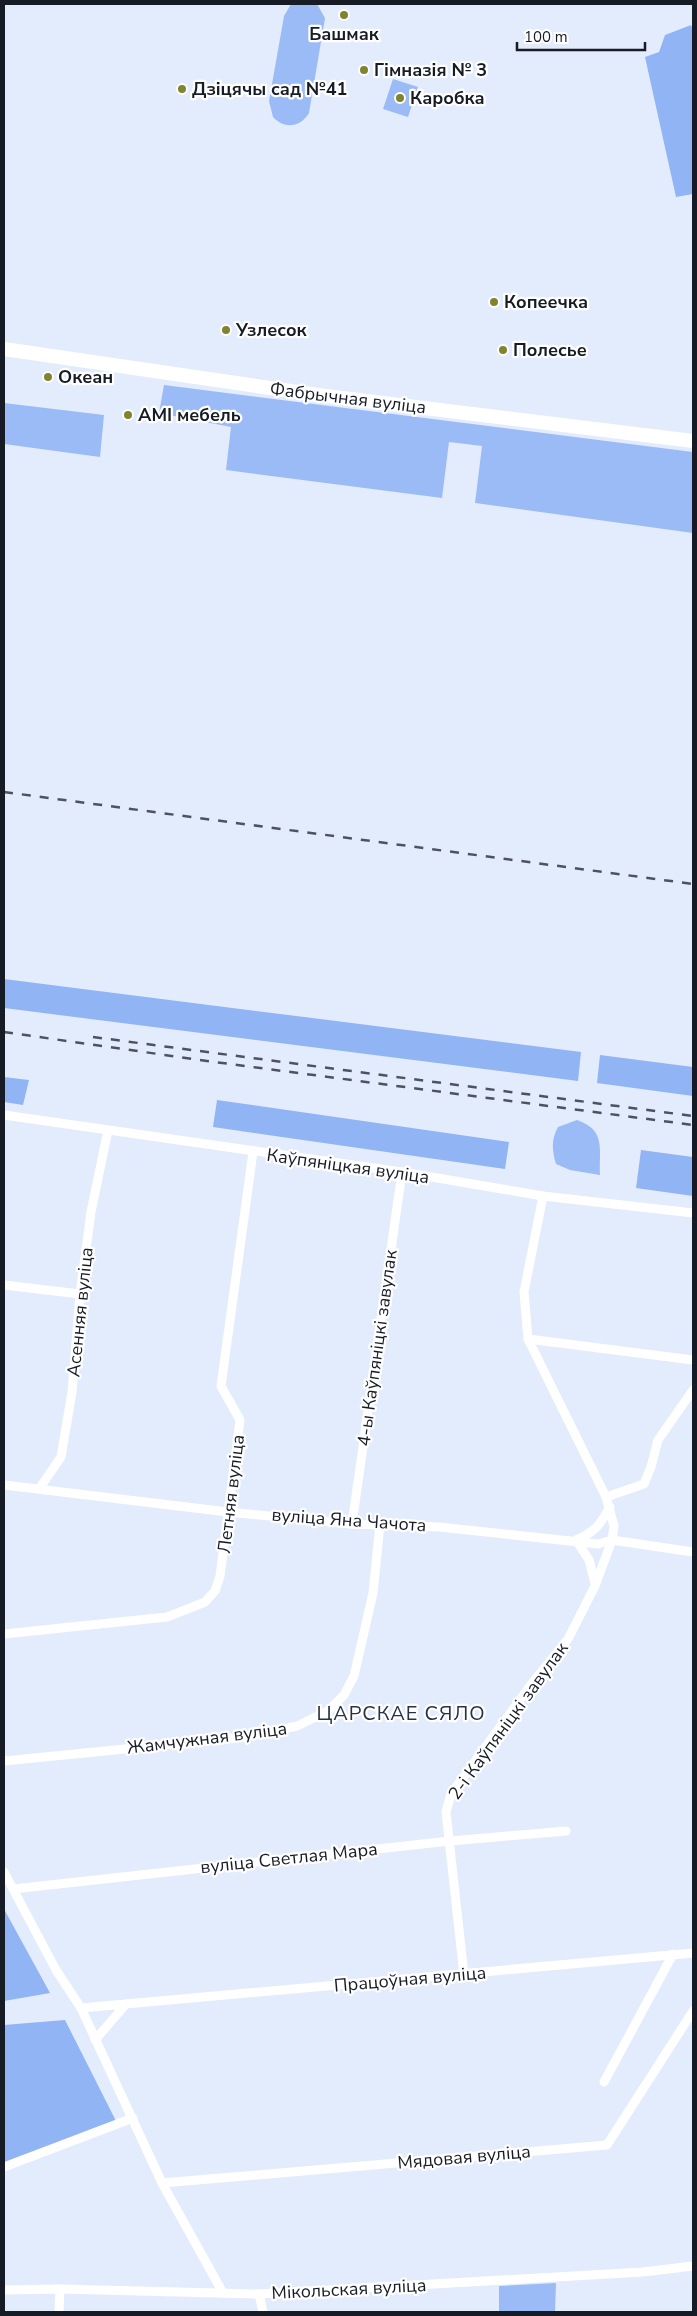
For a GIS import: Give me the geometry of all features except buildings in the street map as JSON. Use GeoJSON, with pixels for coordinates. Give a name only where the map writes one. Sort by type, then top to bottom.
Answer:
{"type":"FeatureCollection","features":[{"type":"Feature","properties":{"kind":"main road","name":"Фабрычная вуліца"},"geometry":{"type":"LineString","coordinates":[[4,348],[318,395],[693,441]]}},
{"type":"Feature","properties":{"kind":"street","name":"Каўпяніцкая вуліца"},"geometry":{"type":"LineString","coordinates":[[4,1114],[252,1152],[402,1172],[543,1196],[693,1213]]}},
{"type":"Feature","properties":{"kind":"street","name":"Асенняя вуліца"},"geometry":{"type":"LineString","coordinates":[[39,1489],[61,1457],[72,1392],[80,1294],[91,1212],[108,1130]]}},
{"type":"Feature","properties":{"kind":"street","name":"Летняя вуліца"},"geometry":{"type":"LineString","coordinates":[[4,1634],[167,1617],[206,1602],[215,1591],[220,1576],[240,1420],[221,1386],[252,1152]]}},
{"type":"Feature","properties":{"kind":"street","name":"4-ы Каўпяніцкі завулак"},"geometry":{"type":"LineString","coordinates":[[352,1524],[402,1172]]}},
{"type":"Feature","properties":{"kind":"street","name":"2-і Каўпяніцкі завулак"},"geometry":{"type":"LineString","coordinates":[[464,1975],[446,1812],[451,1794],[533,1682],[568,1639],[595,1586],[612,1540],[614,1526],[606,1497],[528,1339],[524,1292],[543,1196]]}},
{"type":"Feature","properties":{"kind":"street"},"geometry":{"type":"LineString","coordinates":[[4,1285],[80,1294]]}},
{"type":"Feature","properties":{"kind":"street"},"geometry":{"type":"LineString","coordinates":[[528,1339],[693,1360]]}},
{"type":"Feature","properties":{"kind":"street"},"geometry":{"type":"LineString","coordinates":[[606,1497],[644,1484],[651,1467],[658,1440],[693,1390]]}},
{"type":"Feature","properties":{"kind":"street","name":"вуліца Яна Чачота"},"geometry":{"type":"LineString","coordinates":[[4,1485],[228,1512],[352,1524],[439,1526],[598,1544],[612,1540],[693,1552]]}},
{"type":"Feature","properties":{"kind":"street"},"geometry":{"type":"LineString","coordinates":[[595,1586],[589,1560],[576,1540],[591,1534],[610,1508]]}},
{"type":"Feature","properties":{"kind":"street","name":"Жамчужная вуліца"},"geometry":{"type":"LineString","coordinates":[[4,1761],[246,1737],[297,1726],[328,1711],[344,1695],[354,1676],[373,1593],[380,1524]]}},
{"type":"Feature","properties":{"kind":"street","name":"вуліца Светлая Мара"},"geometry":{"type":"LineString","coordinates":[[13,1888],[450,1841],[566,1831]]}},
{"type":"Feature","properties":{"kind":"street"},"geometry":{"type":"LineString","coordinates":[[4,1872],[56,1970],[81,2008],[162,2183],[223,2293]]}},
{"type":"Feature","properties":{"kind":"street","name":"Працоўная вуліца"},"geometry":{"type":"LineString","coordinates":[[81,2008],[693,1953]]}},
{"type":"Feature","properties":{"kind":"street"},"geometry":{"type":"LineString","coordinates":[[604,2082],[673,1954]]}},
{"type":"Feature","properties":{"kind":"street"},"geometry":{"type":"LineString","coordinates":[[95,2040],[126,2004]]}},
{"type":"Feature","properties":{"kind":"street","name":"Мядовая вуліца"},"geometry":{"type":"LineString","coordinates":[[162,2183],[607,2145],[693,2011]]}},
{"type":"Feature","properties":{"kind":"street"},"geometry":{"type":"LineString","coordinates":[[4,2167],[133,2118]]}},
{"type":"Feature","properties":{"kind":"street","name":"Мікольская вуліца"},"geometry":{"type":"LineString","coordinates":[[4,2290],[60,2289],[259,2294],[643,2272],[693,2266]]}},
{"type":"Feature","properties":{"kind":"street"},"geometry":{"type":"LineString","coordinates":[[59,2312],[60,2289]]}},
{"type":"Feature","properties":{"kind":"street"},"geometry":{"type":"LineString","coordinates":[[259,2294],[263,2312]]}},
{"type":"Feature","properties":{"kind":"shaded area"},"geometry":{"type":"Polygon","coordinates":[[[291,4],[317,4],[325,18],[309,113],[301,122],[287,125],[282,124],[273,117],[269,101],[284,16],[291,4]]]}},
{"type":"Feature","properties":{"kind":"shaded area"},"geometry":{"type":"Polygon","coordinates":[[[691,25],[693,30],[693,194],[676,197],[645,57],[659,52],[665,35],[691,25]]]}},
{"type":"Feature","properties":{"kind":"shaded area","name":"Каробка"},"geometry":{"type":"Polygon","coordinates":[[[393,79],[418,87],[408,117],[383,109],[393,79]]]}},
{"type":"Feature","properties":{"kind":"shaded area"},"geometry":{"type":"Polygon","coordinates":[[[164,385],[693,452],[693,533],[475,503],[482,446],[449,442],[442,498],[226,470],[231,427],[159,413],[164,385]]]}},
{"type":"Feature","properties":{"kind":"shaded area"},"geometry":{"type":"Polygon","coordinates":[[[4,403],[104,415],[100,457],[4,444],[4,403]]]}},
{"type":"Feature","properties":{"kind":"shaded area"},"geometry":{"type":"Polygon","coordinates":[[[4,979],[581,1052],[578,1081],[4,1008],[4,979]]]}},
{"type":"Feature","properties":{"kind":"shaded area"},"geometry":{"type":"Polygon","coordinates":[[[600,1055],[693,1067],[693,1096],[597,1083],[600,1055]]]}},
{"type":"Feature","properties":{"kind":"shaded area"},"geometry":{"type":"Polygon","coordinates":[[[4,1077],[29,1080],[23,1105],[4,1102],[4,1077]]]}},
{"type":"Feature","properties":{"kind":"shaded area"},"geometry":{"type":"Polygon","coordinates":[[[217,1100],[509,1142],[505,1169],[213,1127],[217,1100]]]}},
{"type":"Feature","properties":{"kind":"shaded area"},"geometry":{"type":"Polygon","coordinates":[[[577,1120],[593,1129],[597,1135],[600,1148],[600,1175],[570,1170],[556,1164],[553,1145],[558,1127],[577,1120]]]}},
{"type":"Feature","properties":{"kind":"shaded area"},"geometry":{"type":"Polygon","coordinates":[[[641,1150],[693,1157],[693,1196],[636,1188],[641,1150]]]}},
{"type":"Feature","properties":{"kind":"shaded area"},"geometry":{"type":"Polygon","coordinates":[[[4,1909],[50,1993],[4,2001],[4,1909]]]}},
{"type":"Feature","properties":{"kind":"shaded area"},"geometry":{"type":"Polygon","coordinates":[[[65,2020],[116,2121],[4,2163],[4,2025],[65,2020]]]}},
{"type":"Feature","properties":{"kind":"shaded area"},"geometry":{"type":"Polygon","coordinates":[[[556,2283],[555,2312],[499,2312],[499,2286],[556,2283]]]}},
{"type":"Feature","properties":{"kind":"railway"},"geometry":{"type":"LineString","coordinates":[[4,792],[693,884]]}},
{"type":"Feature","properties":{"kind":"railway"},"geometry":{"type":"LineString","coordinates":[[4,1032],[207,1061],[693,1125]]}},
{"type":"Feature","properties":{"kind":"railway"},"geometry":{"type":"LineString","coordinates":[[93,1037],[693,1116]]}},
{"type":"Feature","properties":{"kind":"place","name":"Башмак"},"geometry":{"type":"Point","coordinates":[344,15]}},
{"type":"Feature","properties":{"kind":"place","name":"Гімназія № 3"},"geometry":{"type":"Point","coordinates":[364,70]}},
{"type":"Feature","properties":{"kind":"place","name":"Дзіцячы сад №41"},"geometry":{"type":"Point","coordinates":[182,89]}},
{"type":"Feature","properties":{"kind":"place","name":"Каробка"},"geometry":{"type":"Point","coordinates":[400,98]}},
{"type":"Feature","properties":{"kind":"place","name":"Копеечка"},"geometry":{"type":"Point","coordinates":[494,302]}},
{"type":"Feature","properties":{"kind":"place","name":"Узлесок"},"geometry":{"type":"Point","coordinates":[226,330]}},
{"type":"Feature","properties":{"kind":"place","name":"Полесье"},"geometry":{"type":"Point","coordinates":[503,350]}},
{"type":"Feature","properties":{"kind":"place","name":"Океан"},"geometry":{"type":"Point","coordinates":[48,377]}},
{"type":"Feature","properties":{"kind":"place","name":"AMI мебель"},"geometry":{"type":"Point","coordinates":[128,415]}},
{"type":"Feature","properties":{"kind":"district","name":"ЦАРСКАЕ СЯЛО"},"geometry":{"type":"Point","coordinates":[401,1713]}}]}
